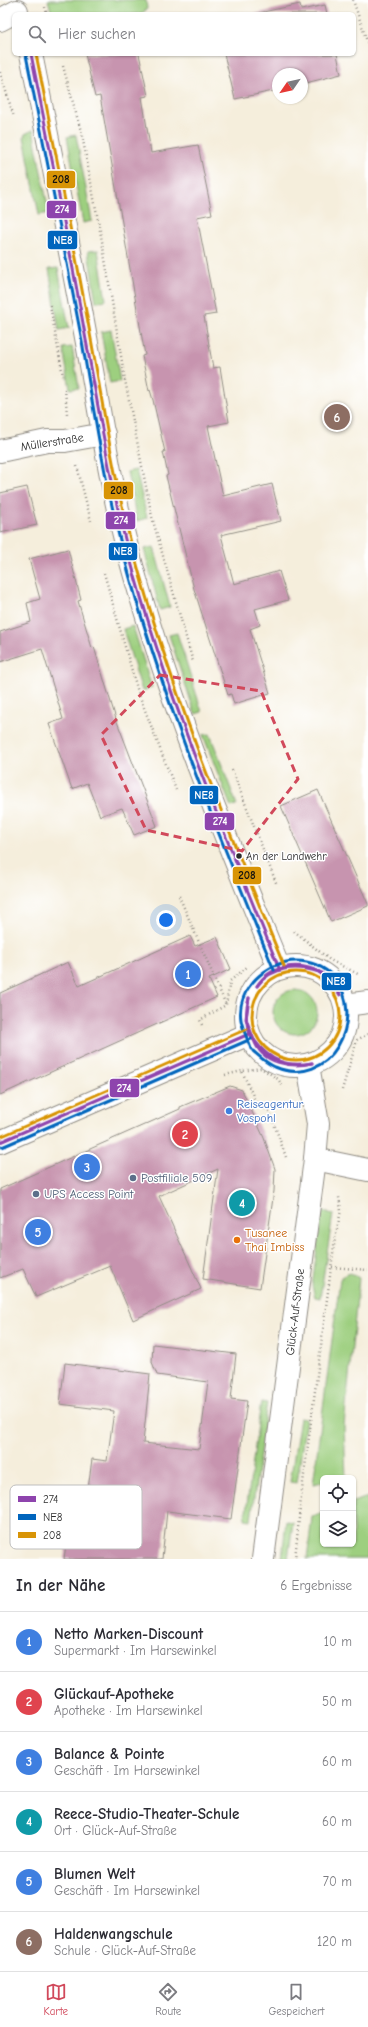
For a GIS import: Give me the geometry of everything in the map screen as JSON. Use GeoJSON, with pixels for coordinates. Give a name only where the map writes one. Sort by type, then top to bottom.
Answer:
{"type":"FeatureCollection","features":[{"type":"Feature","properties":{"kind":"street"},"geometry":{"type":"LineString","coordinates":[[31,56],[68,235],[104,434],[128,550],[182,725],[218,819],[279,968]]}},
{"type":"Feature","properties":{"kind":"street","name":"Müllerstraße"},"geometry":{"type":"LineString","coordinates":[[0,451],[47,441],[65,440],[104,434]]}},
{"type":"Feature","properties":{"kind":"street"},"geometry":{"type":"LineString","coordinates":[[301,966],[313,968],[328,977],[339,990],[345,1005],[346,1021],[342,1036],[334,1049],[322,1059],[308,1065],[293,1066],[279,1063],[266,1057],[256,1047],[249,1034],[246,1018],[247,1002],[254,988],[265,976],[279,968],[301,966]]}},
{"type":"Feature","properties":{"kind":"street"},"geometry":{"type":"LineString","coordinates":[[345,1005],[368,1002]]}},
{"type":"Feature","properties":{"kind":"street"},"geometry":{"type":"LineString","coordinates":[[0,1142],[249,1034]]}},
{"type":"Feature","properties":{"kind":"street","name":"Glück-Auf-Straße"},"geometry":{"type":"LineString","coordinates":[[263,1559],[315,1159],[318,1124],[308,1065]]}},
{"type":"Feature","properties":{"kind":"street"},"geometry":{"type":"LineString","coordinates":[[315,1159],[368,1170]]}},
{"type":"Feature","properties":{"kind":"path"},"geometry":{"type":"LineString","coordinates":[[353,0],[368,44]]}},
{"type":"Feature","properties":{"kind":"path"},"geometry":{"type":"LineString","coordinates":[[61,60],[82,134],[102,241],[125,380],[152,518],[194,667]]}},
{"type":"Feature","properties":{"kind":"path"},"geometry":{"type":"LineString","coordinates":[[230,767],[277,886]]}},
{"type":"Feature","properties":{"kind":"path"},"geometry":{"type":"LineString","coordinates":[[179,896],[226,1005]]}},
{"type":"Feature","properties":{"kind":"path"},"geometry":{"type":"LineString","coordinates":[[288,926],[330,960],[362,976]]}},
{"type":"Feature","properties":{"kind":"path"},"geometry":{"type":"LineString","coordinates":[[342,1088],[357,1040],[368,1034]]}},
{"type":"Feature","properties":{"kind":"path"},"geometry":{"type":"LineString","coordinates":[[226,1076],[242,1071],[261,1068],[278,1079],[284,1090]]}},
{"type":"Feature","properties":{"kind":"path"},"geometry":{"type":"LineString","coordinates":[[242,1071],[257,1105],[269,1110]]}},
{"type":"Feature","properties":{"kind":"path"},"geometry":{"type":"LineString","coordinates":[[295,1559],[301,1498],[341,1211]]}},
{"type":"Feature","properties":{"kind":"path"},"geometry":{"type":"LineString","coordinates":[[332,1267],[368,1270]]}},
{"type":"Feature","properties":{"kind":"highlighted area"},"geometry":{"type":"Polygon","coordinates":[[[160,675],[261,691],[298,779],[242,851],[146,830],[101,735],[160,675]]]}},
{"type":"Feature","properties":{"kind":"green space"},"geometry":{"type":"Polygon","coordinates":[[[48,0],[146,0],[147,9],[143,12],[51,12],[48,0]]]}},
{"type":"Feature","properties":{"kind":"green space"},"geometry":{"type":"Polygon","coordinates":[[[33,130],[49,213],[39,215],[24,137],[25,134],[33,130]]]}},
{"type":"Feature","properties":{"kind":"green space"},"geometry":{"type":"Polygon","coordinates":[[[76,135],[92,221],[83,223],[67,137],[76,135]]]}},
{"type":"Feature","properties":{"kind":"green space"},"geometry":{"type":"Polygon","coordinates":[[[98,250],[106,300],[96,302],[88,251],[98,250]]]}},
{"type":"Feature","properties":{"kind":"green space"},"geometry":{"type":"Polygon","coordinates":[[[58,268],[69,328],[59,330],[49,269],[58,268]]]}},
{"type":"Feature","properties":{"kind":"green space"},"geometry":{"type":"Polygon","coordinates":[[[111,330],[120,381],[110,383],[101,332],[111,330]]]}},
{"type":"Feature","properties":{"kind":"green space"},"geometry":{"type":"Polygon","coordinates":[[[72,347],[79,388],[70,389],[63,348],[72,347]]]}},
{"type":"Feature","properties":{"kind":"green space"},"geometry":{"type":"Polygon","coordinates":[[[136,470],[147,518],[137,521],[127,472],[136,470]]]}},
{"type":"Feature","properties":{"kind":"green space"},"geometry":{"type":"Polygon","coordinates":[[[154,547],[170,607],[160,610],[144,549],[154,547]]]}},
{"type":"Feature","properties":{"kind":"green space"},"geometry":{"type":"Polygon","coordinates":[[[133,626],[152,688],[142,691],[123,629],[133,626]]]}},
{"type":"Feature","properties":{"kind":"green space"},"geometry":{"type":"Polygon","coordinates":[[[177,633],[202,712],[195,714],[169,635],[177,633]]]}},
{"type":"Feature","properties":{"kind":"green space"},"geometry":{"type":"Polygon","coordinates":[[[210,734],[237,805],[231,807],[203,735],[210,734]]]}},
{"type":"Feature","properties":{"kind":"green space"},"geometry":{"type":"Polygon","coordinates":[[[291,990],[299,990],[304,991],[311,996],[316,1003],[316,1021],[311,1028],[304,1033],[291,1034],[283,1031],[276,1024],[273,1016],[273,1008],[276,1000],[283,993],[291,990]]]}},
{"type":"Feature","properties":{"kind":"green space"},"geometry":{"type":"Polygon","coordinates":[[[322,1211],[333,1214],[320,1298],[315,1297],[312,1286],[322,1211]]]}},
{"type":"Feature","properties":{"kind":"green space"},"geometry":{"type":"Polygon","coordinates":[[[351,1273],[359,1278],[344,1426],[346,1475],[320,1475],[320,1483],[313,1484],[340,1279],[346,1274],[351,1273]]]}},
{"type":"Feature","properties":{"kind":"green space"},"geometry":{"type":"Polygon","coordinates":[[[261,1402],[267,1403],[251,1520],[245,1519],[261,1402]]]}},
{"type":"Feature","properties":{"kind":"green space"},"geometry":{"type":"Polygon","coordinates":[[[300,1418],[306,1419],[297,1483],[290,1482],[300,1418]]]}},
{"type":"Feature","properties":{"kind":"green space"},"geometry":{"type":"Polygon","coordinates":[[[368,1497],[368,1559],[307,1559],[312,1517],[320,1514],[320,1547],[356,1547],[356,1501],[368,1497]]]}},
{"type":"Feature","properties":{"kind":"green space"},"geometry":{"type":"Polygon","coordinates":[[[286,1521],[293,1522],[288,1559],[282,1559],[286,1521]]]}},
{"type":"Feature","properties":{"kind":"building"},"geometry":{"type":"Polygon","coordinates":[[[300,4],[301,10],[325,5],[327,12],[263,12],[300,4]]]}},
{"type":"Feature","properties":{"kind":"building"},"geometry":{"type":"Polygon","coordinates":[[[85,56],[139,56],[148,96],[142,97],[151,153],[198,145],[212,214],[197,217],[216,314],[204,316],[213,368],[220,367],[229,422],[208,426],[223,496],[272,484],[281,521],[221,535],[234,584],[279,571],[288,600],[255,609],[260,625],[250,629],[270,693],[234,704],[231,694],[228,695],[194,589],[166,476],[168,475],[163,452],[165,452],[153,400],[150,390],[149,391],[142,356],[145,355],[100,96],[95,97],[85,56]]]}},
{"type":"Feature","properties":{"kind":"building"},"geometry":{"type":"Polygon","coordinates":[[[224,56],[337,56],[341,74],[308,82],[308,68],[272,68],[272,91],[235,99],[224,56]]]}},
{"type":"Feature","properties":{"kind":"building"},"geometry":{"type":"Polygon","coordinates":[[[27,487],[37,525],[0,533],[0,493],[27,487]]]}},
{"type":"Feature","properties":{"kind":"building"},"geometry":{"type":"Polygon","coordinates":[[[68,549],[81,600],[78,601],[92,648],[94,647],[116,719],[157,826],[134,835],[122,808],[100,816],[87,783],[72,789],[49,724],[63,719],[42,649],[0,662],[0,632],[31,622],[27,603],[40,599],[29,559],[68,549]]]}},
{"type":"Feature","properties":{"kind":"building"},"geometry":{"type":"Polygon","coordinates":[[[318,790],[368,904],[368,906],[331,922],[281,806],[318,790]]]}},
{"type":"Feature","properties":{"kind":"building"},"geometry":{"type":"Polygon","coordinates":[[[190,936],[195,946],[217,937],[231,969],[209,979],[217,997],[0,1095],[0,993],[68,962],[79,986],[190,936]]]}},
{"type":"Feature","properties":{"kind":"building"},"geometry":{"type":"Polygon","coordinates":[[[230,1086],[242,1090],[264,1138],[275,1169],[274,1191],[260,1288],[203,1279],[218,1169],[159,1196],[201,1289],[133,1320],[110,1266],[36,1297],[23,1269],[0,1278],[0,1189],[180,1109],[180,1107],[230,1086]]]}},
{"type":"Feature","properties":{"kind":"building"},"geometry":{"type":"Polygon","coordinates":[[[153,1344],[236,1354],[231,1399],[247,1401],[231,1519],[167,1511],[162,1559],[64,1559],[65,1549],[142,1549],[142,1485],[89,1485],[92,1459],[107,1461],[114,1411],[60,1404],[65,1363],[150,1374],[143,1443],[199,1449],[208,1382],[157,1375],[152,1362],[153,1344]]]}},
{"type":"Feature","properties":{"kind":"transit line","name":"NE8"},"geometry":{"type":"LineString","coordinates":[[26,56],[82,341],[105,474],[123,552],[155,659],[192,764],[274,970]]}},
{"type":"Feature","properties":{"kind":"transit line","name":"274"},"geometry":{"type":"LineString","coordinates":[[31,56],[66,232],[110,472],[128,551],[143,604],[178,710],[217,814],[279,968]]}},
{"type":"Feature","properties":{"kind":"transit line","name":"208"},"geometry":{"type":"LineString","coordinates":[[36,56],[78,268],[115,472],[133,550],[148,603],[183,708],[222,812],[284,966]]}},
{"type":"Feature","properties":{"kind":"transit line","name":"NE8"},"geometry":{"type":"LineString","coordinates":[[251,1049],[242,1024],[241,1009],[243,998],[249,988],[265,971],[285,962],[296,961],[316,965],[326,970],[334,977],[343,994],[347,1012],[345,1030],[338,1046],[327,1059],[312,1068],[295,1071],[275,1067],[266,1062],[253,1051]]}},
{"type":"Feature","properties":{"kind":"transit line","name":"274"},"geometry":{"type":"LineString","coordinates":[[257,986],[262,979],[269,974],[285,967],[302,967],[319,972]]}},
{"type":"Feature","properties":{"kind":"transit line","name":"274"},"geometry":{"type":"LineString","coordinates":[[257,986],[270,974],[285,969],[302,968],[319,972]]}},
{"type":"Feature","properties":{"kind":"transit line","name":"208"},"geometry":{"type":"LineString","coordinates":[[296,972],[313,975],[327,985],[337,999],[340,1016],[337,1033],[327,1047],[313,1057],[296,1060],[279,1057],[265,1047],[255,1033],[252,1016],[255,999],[265,985],[279,975],[296,972]]}},
{"type":"Feature","properties":{"kind":"transit line","name":"274"},"geometry":{"type":"LineString","coordinates":[[319,972],[338,987],[340,995]]}},
{"type":"Feature","properties":{"kind":"transit line","name":"274"},"geometry":{"type":"LineString","coordinates":[[319,972],[331,982],[340,995]]}},
{"type":"Feature","properties":{"kind":"transit line","name":"274"},"geometry":{"type":"LineString","coordinates":[[249,998],[246,1019],[254,1040]]}},
{"type":"Feature","properties":{"kind":"transit line","name":"274"},"geometry":{"type":"LineString","coordinates":[[249,998],[247,1009],[247,1026],[254,1040]]}},
{"type":"Feature","properties":{"kind":"transit line","name":"208"},"geometry":{"type":"LineString","coordinates":[[0,1137],[247,1029]]}},
{"type":"Feature","properties":{"kind":"transit line","name":"274"},"geometry":{"type":"LineString","coordinates":[[0,1142],[249,1034]]}},
{"type":"Feature","properties":{"kind":"transit line","name":"NE8"},"geometry":{"type":"LineString","coordinates":[[2,1147],[251,1039]]}},
{"type":"Feature","properties":{"kind":"transit line","name":"274"},"geometry":{"type":"LineString","coordinates":[[254,1040],[266,1053],[279,1061],[294,1064],[312,1063]]}},
{"type":"Feature","properties":{"kind":"transit line","name":"274"},"geometry":{"type":"LineString","coordinates":[[254,1040],[258,1048],[264,1054],[278,1062],[296,1065],[312,1063]]}},
{"type":"Feature","properties":{"kind":"place","name":"Haldenwangschule"},"geometry":{"type":"Point","coordinates":[337,417]}},
{"type":"Feature","properties":{"kind":"place","name":"An der Landwehr"},"geometry":{"type":"Point","coordinates":[239,856]}},
{"type":"Feature","properties":{"kind":"place","name":"Netto Marken-Discount"},"geometry":{"type":"Point","coordinates":[188,974]}},
{"type":"Feature","properties":{"kind":"place","name":"Reiseagentur Vospohl"},"geometry":{"type":"Point","coordinates":[229,1111]}},
{"type":"Feature","properties":{"kind":"place","name":"Glückauf-Apotheke"},"geometry":{"type":"Point","coordinates":[185,1134]}},
{"type":"Feature","properties":{"kind":"place","name":"Balance & Pointe"},"geometry":{"type":"Point","coordinates":[87,1167]}},
{"type":"Feature","properties":{"kind":"place","name":"Postfiliale 509"},"geometry":{"type":"Point","coordinates":[133,1178]}},
{"type":"Feature","properties":{"kind":"place","name":"UPS Access Point"},"geometry":{"type":"Point","coordinates":[36,1194]}},
{"type":"Feature","properties":{"kind":"place","name":"Reece-Studio-Theater-Schule"},"geometry":{"type":"Point","coordinates":[242,1203]}},
{"type":"Feature","properties":{"kind":"place","name":"Blumen Welt"},"geometry":{"type":"Point","coordinates":[38,1232]}},
{"type":"Feature","properties":{"kind":"place","name":"Tusanee Thai Imbiss"},"geometry":{"type":"Point","coordinates":[237,1240]}}]}
